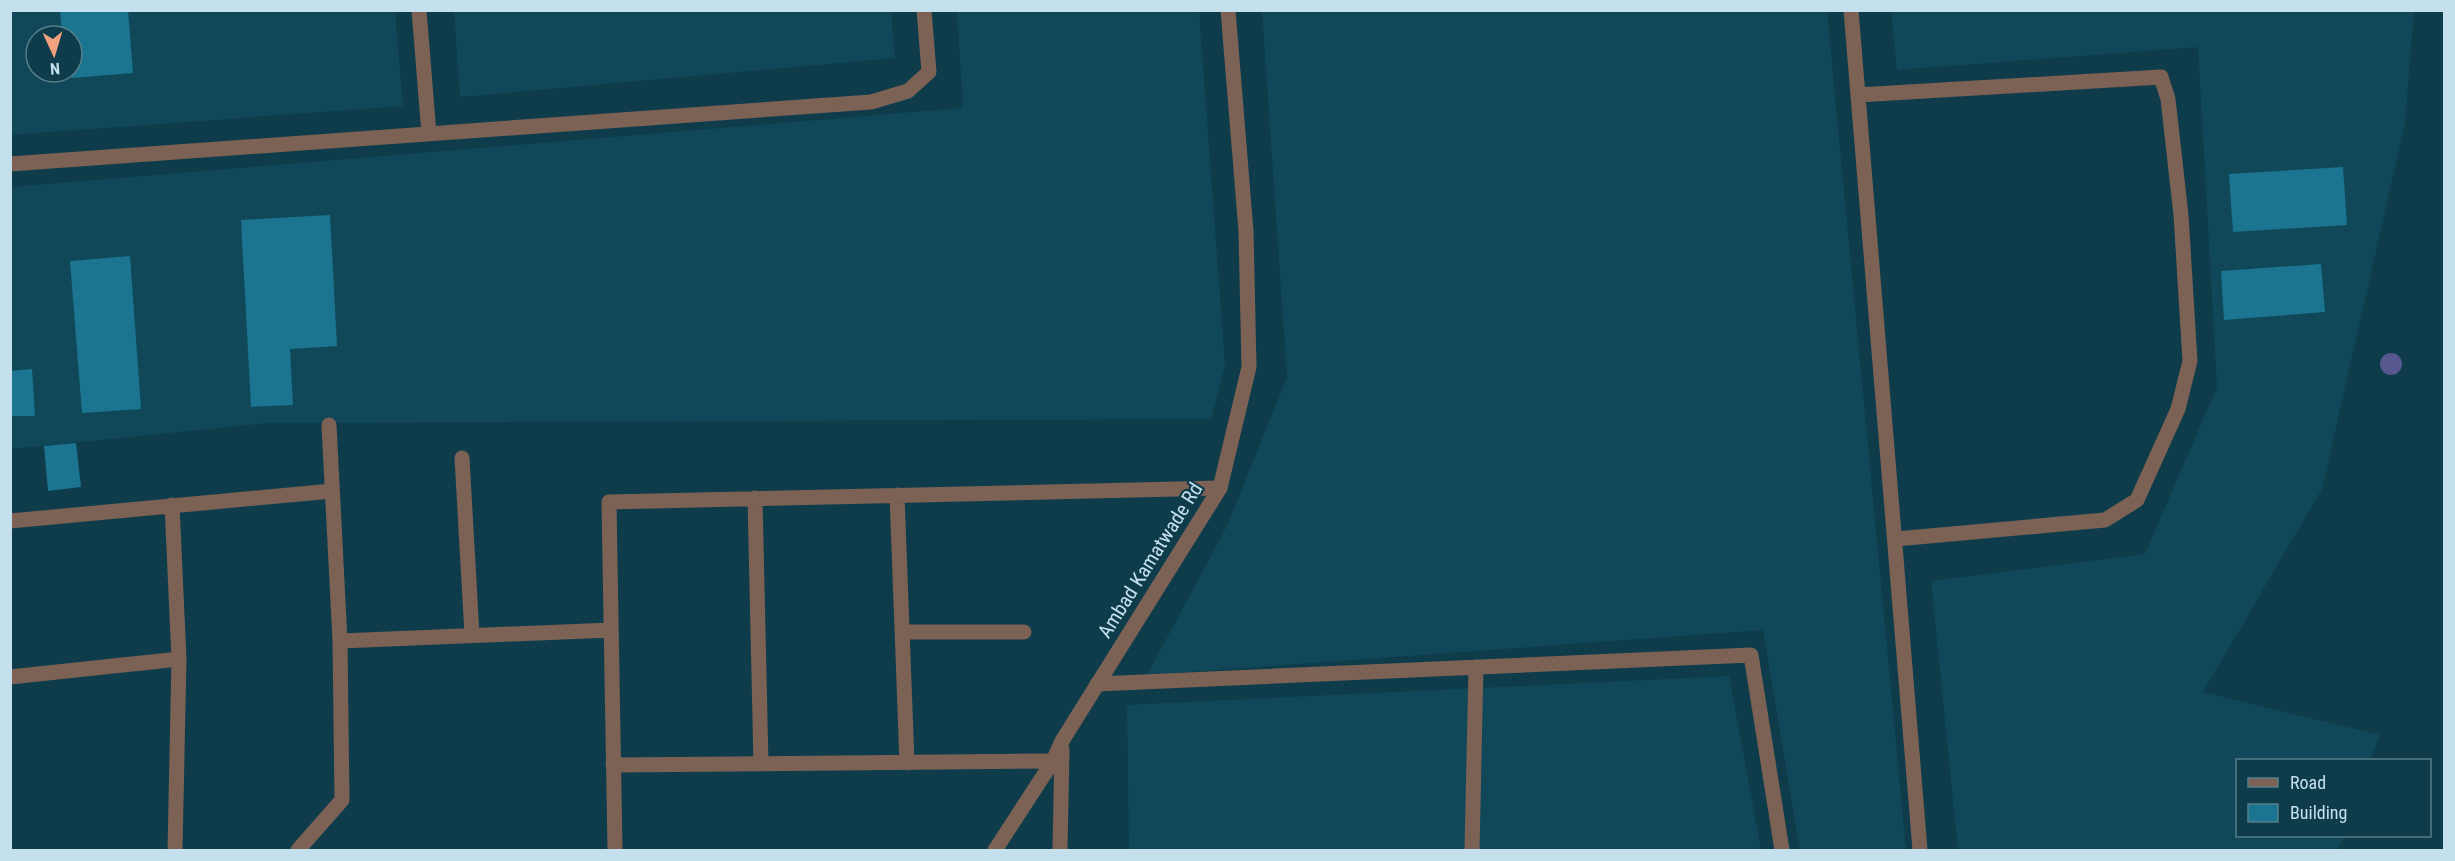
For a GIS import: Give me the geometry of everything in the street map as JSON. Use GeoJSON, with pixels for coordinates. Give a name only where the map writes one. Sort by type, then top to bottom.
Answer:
{"type":"FeatureCollection","features":[{"type":"Feature","properties":{"kind":"street"},"geometry":{"type":"LineString","coordinates":[[419,10],[429,134]]}},
{"type":"Feature","properties":{"kind":"street"},"geometry":{"type":"LineString","coordinates":[[10,164],[871,102],[908,91],[929,72],[924,10]]}},
{"type":"Feature","properties":{"kind":"street","name":"Ambad Kamatwade Rd"},"geometry":{"type":"LineString","coordinates":[[995,850],[1053,761],[1062,741],[1220,488],[1249,367],[1246,231],[1228,10]]}},
{"type":"Feature","properties":{"kind":"street"},"geometry":{"type":"LineString","coordinates":[[1851,10],[1920,850]]}},
{"type":"Feature","properties":{"kind":"street"},"geometry":{"type":"LineString","coordinates":[[1858,95],[2161,77],[2168,99],[2181,215],[2190,361],[2178,409],[2137,500],[2105,520],[1896,539]]}},
{"type":"Feature","properties":{"kind":"street"},"geometry":{"type":"LineString","coordinates":[[298,850],[342,800],[340,641],[329,425]]}},
{"type":"Feature","properties":{"kind":"street"},"geometry":{"type":"LineString","coordinates":[[462,458],[472,636]]}},
{"type":"Feature","properties":{"kind":"street"},"geometry":{"type":"LineString","coordinates":[[615,850],[609,502],[1220,488]]}},
{"type":"Feature","properties":{"kind":"street"},"geometry":{"type":"LineString","coordinates":[[10,521],[332,491]]}},
{"type":"Feature","properties":{"kind":"street"},"geometry":{"type":"LineString","coordinates":[[897,495],[907,763]]}},
{"type":"Feature","properties":{"kind":"street"},"geometry":{"type":"LineString","coordinates":[[755,498],[760,764]]}},
{"type":"Feature","properties":{"kind":"street"},"geometry":{"type":"LineString","coordinates":[[172,505],[179,659],[175,850]]}},
{"type":"Feature","properties":{"kind":"street"},"geometry":{"type":"LineString","coordinates":[[340,641],[611,630]]}},
{"type":"Feature","properties":{"kind":"street"},"geometry":{"type":"LineString","coordinates":[[902,632],[1024,632]]}},
{"type":"Feature","properties":{"kind":"street"},"geometry":{"type":"LineString","coordinates":[[1097,684],[1750,655],[1782,850]]}},
{"type":"Feature","properties":{"kind":"street"},"geometry":{"type":"LineString","coordinates":[[10,677],[179,659]]}},
{"type":"Feature","properties":{"kind":"street"},"geometry":{"type":"LineString","coordinates":[[1472,850],[1476,668]]}},
{"type":"Feature","properties":{"kind":"street"},"geometry":{"type":"LineString","coordinates":[[1060,850],[1062,741]]}},
{"type":"Feature","properties":{"kind":"street"},"geometry":{"type":"LineString","coordinates":[[613,765],[1053,761]]}},
{"type":"Feature","properties":{"kind":"shaded area"},"geometry":{"type":"Polygon","coordinates":[[[11,11],[395,11],[403,106],[11,135],[11,11]]]}},
{"type":"Feature","properties":{"kind":"shaded area"},"geometry":{"type":"Polygon","coordinates":[[[454,11],[891,11],[895,58],[460,97],[454,11]]]}},
{"type":"Feature","properties":{"kind":"shaded area"},"geometry":{"type":"Polygon","coordinates":[[[957,11],[1199,11],[1225,365],[1211,419],[269,423],[11,449],[11,187],[963,108],[957,11]]]}},
{"type":"Feature","properties":{"kind":"shaded area"},"geometry":{"type":"Polygon","coordinates":[[[1262,11],[1827,11],[1906,850],[1800,850],[1763,630],[1147,675],[1227,526],[1287,377],[1262,11]]]}},
{"type":"Feature","properties":{"kind":"shaded area"},"geometry":{"type":"Polygon","coordinates":[[[1891,11],[2414,11],[2405,123],[2322,489],[2203,692],[2380,735],[2371,759],[2236,759],[2236,837],[2344,837],[2338,850],[1958,850],[1931,581],[2145,554],[2217,387],[2198,47],[1897,70],[1891,11]]]}},
{"type":"Feature","properties":{"kind":"shaded area"},"geometry":{"type":"Polygon","coordinates":[[[2391,353],[2399,356],[2402,364],[2399,372],[2391,375],[2383,372],[2380,364],[2383,356],[2391,353]]]}},
{"type":"Feature","properties":{"kind":"shaded area"},"geometry":{"type":"Polygon","coordinates":[[[1729,676],[1761,850],[1129,850],[1127,705],[1729,676]]]}},
{"type":"Feature","properties":{"kind":"building"},"geometry":{"type":"Polygon","coordinates":[[[60,10],[128,10],[133,73],[84,77],[84,24],[61,24],[60,10]]]}},
{"type":"Feature","properties":{"kind":"building"},"geometry":{"type":"Polygon","coordinates":[[[2343,167],[2347,225],[2233,232],[2229,174],[2343,167]]]}},
{"type":"Feature","properties":{"kind":"building"},"geometry":{"type":"Polygon","coordinates":[[[330,215],[337,346],[290,349],[293,405],[251,407],[241,220],[330,215]]]}},
{"type":"Feature","properties":{"kind":"building"},"geometry":{"type":"Polygon","coordinates":[[[130,256],[141,409],[82,413],[70,261],[130,256]]]}},
{"type":"Feature","properties":{"kind":"building"},"geometry":{"type":"Polygon","coordinates":[[[2321,264],[2325,312],[2224,320],[2221,271],[2321,264]]]}},
{"type":"Feature","properties":{"kind":"building"},"geometry":{"type":"Polygon","coordinates":[[[32,369],[35,416],[10,416],[10,371],[32,369]]]}},
{"type":"Feature","properties":{"kind":"building"},"geometry":{"type":"Polygon","coordinates":[[[76,443],[81,487],[48,491],[44,446],[76,443]]]}}]}
